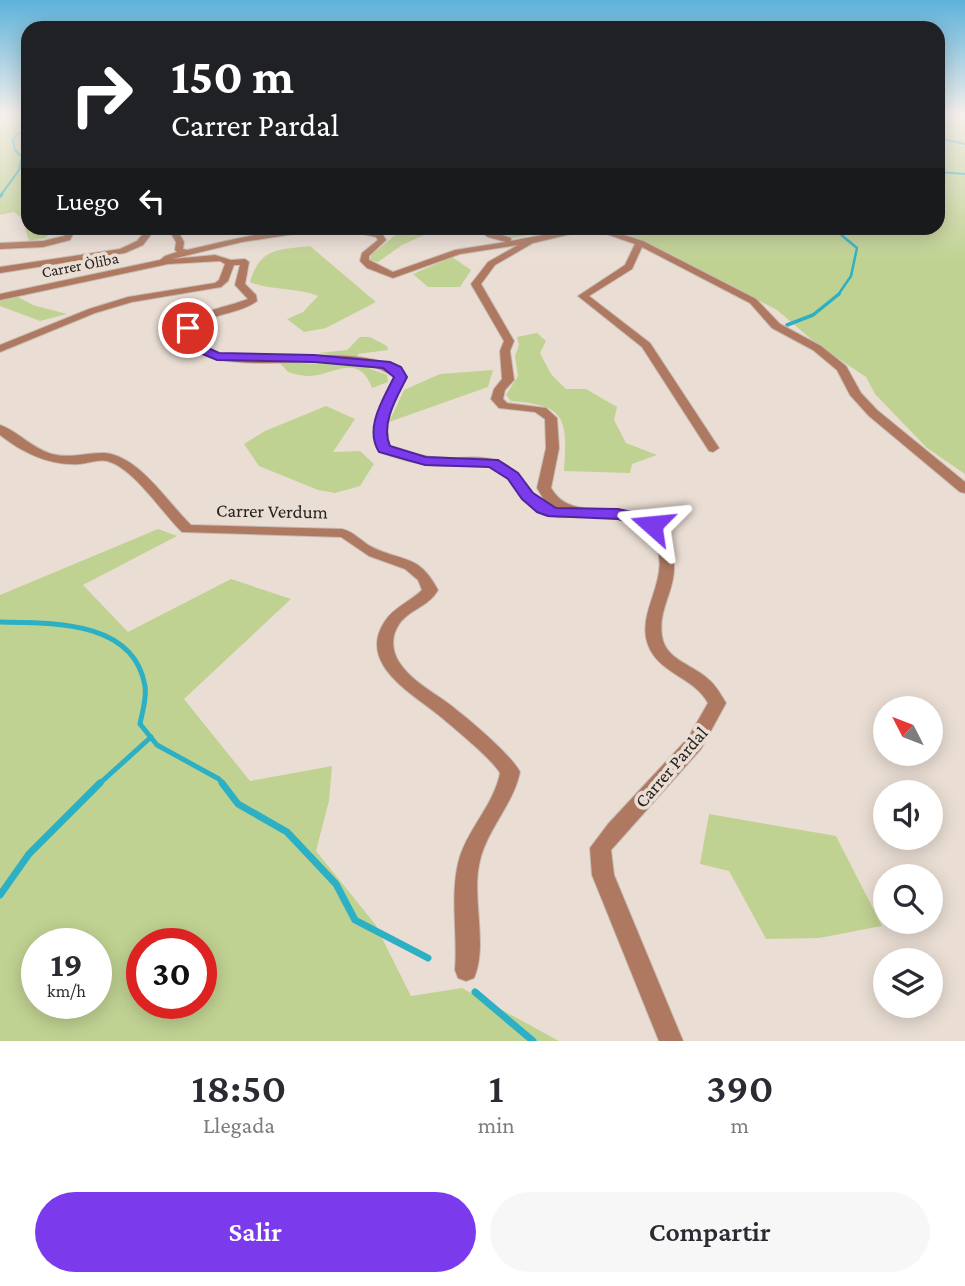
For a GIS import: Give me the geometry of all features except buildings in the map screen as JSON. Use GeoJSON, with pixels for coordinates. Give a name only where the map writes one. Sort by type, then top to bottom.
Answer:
{"type":"FeatureCollection","features":[{"type":"Feature","properties":{"kind":"street"},"geometry":{"type":"LineString","coordinates":[[0,244],[41,240],[53,235]]}},
{"type":"Feature","properties":{"kind":"street"},"geometry":{"type":"LineString","coordinates":[[0,244],[58,241],[68,235]]}},
{"type":"Feature","properties":{"kind":"street"},"geometry":{"type":"LineString","coordinates":[[0,270],[122,251],[140,243],[146,235]]}},
{"type":"Feature","properties":{"kind":"street"},"geometry":{"type":"LineString","coordinates":[[176,235],[180,242],[179,250],[187,253]]}},
{"type":"Feature","properties":{"kind":"street"},"geometry":{"type":"LineString","coordinates":[[165,262],[164,260],[172,256],[238,239],[266,235]]}},
{"type":"Feature","properties":{"kind":"street"},"geometry":{"type":"LineString","coordinates":[[376,235],[388,235]]}},
{"type":"Feature","properties":{"kind":"street"},"geometry":{"type":"LineString","coordinates":[[491,235],[513,242]]}},
{"type":"Feature","properties":{"kind":"street"},"geometry":{"type":"LineString","coordinates":[[381,237],[382,240],[365,255],[364,261],[370,267],[393,275],[444,256],[557,235]]}},
{"type":"Feature","properties":{"kind":"street"},"geometry":{"type":"LineString","coordinates":[[616,235],[640,243],[753,301],[776,326],[842,368],[856,395],[873,413],[965,489]]}},
{"type":"Feature","properties":{"kind":"street"},"geometry":{"type":"LineString","coordinates":[[539,239],[493,262],[479,276],[476,284],[509,341],[505,351],[508,380],[500,389],[498,399],[503,406],[536,408],[550,414],[554,423],[549,470],[544,488],[551,500],[570,512]]}},
{"type":"Feature","properties":{"kind":"street"},"geometry":{"type":"LineString","coordinates":[[640,243],[629,267],[583,296],[646,345],[713,448]]}},
{"type":"Feature","properties":{"kind":"street"},"geometry":{"type":"LineString","coordinates":[[0,349],[131,299],[218,285],[223,281],[230,263],[223,259],[165,262]]}},
{"type":"Feature","properties":{"kind":"street","name":"Carrer Òliba"},"geometry":{"type":"LineString","coordinates":[[0,297],[165,262]]}},
{"type":"Feature","properties":{"kind":"street","name":"Carrer Pardal"},"geometry":{"type":"LineString","coordinates":[[230,263],[245,262],[240,285],[253,297],[252,301],[219,308],[195,321],[188,328],[192,345],[217,357],[314,359],[385,365],[396,370],[401,377],[389,400],[380,428],[380,440],[384,449],[425,461],[492,463],[513,476],[527,496],[542,508],[554,513],[618,514],[636,517],[652,525],[668,568],[655,617],[653,633],[657,646],[668,662],[711,688],[717,703],[709,724],[692,748],[612,831],[600,848],[603,875],[671,1041]]}},
{"type":"Feature","properties":{"kind":"street"},"geometry":{"type":"LineString","coordinates":[[0,343],[32,335]]}},
{"type":"Feature","properties":{"kind":"street","name":"Carrer Verdum"},"geometry":{"type":"LineString","coordinates":[[0,429],[22,448],[45,457],[61,461],[109,457],[146,484],[168,512],[187,529],[342,533],[351,535],[363,548],[416,568],[425,578],[430,590],[428,594],[390,625],[385,639],[388,659],[414,691],[446,711],[504,763],[510,772],[509,785],[478,836],[468,864],[465,905],[468,954],[466,970]]}},
{"type":"Feature","properties":{"kind":"green space"},"geometry":{"type":"Polygon","coordinates":[[[0,165],[21,165],[21,217],[14,212],[0,215],[0,165]]]}},
{"type":"Feature","properties":{"kind":"green space"},"geometry":{"type":"Polygon","coordinates":[[[945,165],[965,165],[965,474],[927,448],[875,394],[866,377],[818,345],[777,310],[646,243],[624,235],[945,235],[945,165]]]}},
{"type":"Feature","properties":{"kind":"green space"},"geometry":{"type":"Polygon","coordinates":[[[27,235],[48,235],[45,238],[29,241],[27,235]]]}},
{"type":"Feature","properties":{"kind":"green space"},"geometry":{"type":"Polygon","coordinates":[[[396,235],[424,235],[402,245],[378,262],[370,260],[371,255],[396,235]]]}},
{"type":"Feature","properties":{"kind":"green space"},"geometry":{"type":"Polygon","coordinates":[[[505,235],[529,235],[513,238],[505,235]]]}},
{"type":"Feature","properties":{"kind":"green space"},"geometry":{"type":"Polygon","coordinates":[[[310,246],[376,302],[326,328],[304,332],[287,319],[303,312],[318,296],[250,282],[259,262],[265,256],[280,250],[310,246]]]}},
{"type":"Feature","properties":{"kind":"green space"},"geometry":{"type":"Polygon","coordinates":[[[452,257],[471,270],[460,287],[428,287],[413,274],[452,257]]]}},
{"type":"Feature","properties":{"kind":"green space"},"geometry":{"type":"Polygon","coordinates":[[[16,296],[33,305],[67,314],[40,321],[0,306],[0,301],[16,296]]]}},
{"type":"Feature","properties":{"kind":"green space"},"geometry":{"type":"Polygon","coordinates":[[[537,333],[546,341],[540,353],[551,374],[566,389],[586,389],[617,407],[614,420],[626,443],[657,455],[632,464],[630,473],[564,471],[565,439],[560,418],[544,406],[511,401],[506,395],[518,376],[515,356],[519,345],[517,337],[537,333]]]}},
{"type":"Feature","properties":{"kind":"green space"},"geometry":{"type":"Polygon","coordinates":[[[360,337],[370,337],[387,346],[388,350],[358,354],[358,357],[318,353],[347,350],[360,337]]]}},
{"type":"Feature","properties":{"kind":"green space"},"geometry":{"type":"Polygon","coordinates":[[[279,362],[363,366],[387,375],[388,382],[372,388],[367,377],[353,368],[319,375],[299,375],[288,372],[279,362]]]}},
{"type":"Feature","properties":{"kind":"green space"},"geometry":{"type":"Polygon","coordinates":[[[493,370],[488,387],[389,422],[404,390],[440,374],[493,370]]]}},
{"type":"Feature","properties":{"kind":"green space"},"geometry":{"type":"Polygon","coordinates":[[[326,406],[355,419],[333,452],[360,451],[374,464],[360,486],[335,493],[318,490],[259,466],[244,444],[265,431],[326,406]]]}},
{"type":"Feature","properties":{"kind":"green space"},"geometry":{"type":"Polygon","coordinates":[[[158,529],[177,536],[83,585],[128,632],[231,579],[291,599],[184,699],[250,781],[332,766],[329,801],[316,851],[375,924],[411,996],[462,988],[559,1041],[0,1041],[0,595],[158,529]]]}},
{"type":"Feature","properties":{"kind":"green space"},"geometry":{"type":"Polygon","coordinates":[[[709,814],[836,836],[873,908],[873,928],[819,938],[766,939],[729,871],[700,864],[709,814]]]}},
{"type":"Feature","properties":{"kind":"waterway"},"geometry":{"type":"LineString","coordinates":[[1,195],[20,165]]}},
{"type":"Feature","properties":{"kind":"waterway"},"geometry":{"type":"LineString","coordinates":[[945,173],[965,174]]}},
{"type":"Feature","properties":{"kind":"waterway"},"geometry":{"type":"LineString","coordinates":[[838,295],[851,276],[857,248],[841,235]]}},
{"type":"Feature","properties":{"kind":"waterway"},"geometry":{"type":"LineString","coordinates":[[787,325],[813,315],[838,295]]}},
{"type":"Feature","properties":{"kind":"waterway"},"geometry":{"type":"LineString","coordinates":[[0,622],[66,625],[108,637],[125,648],[138,664],[145,686],[140,724],[151,737]]}},
{"type":"Feature","properties":{"kind":"waterway"},"geometry":{"type":"LineString","coordinates":[[98,785],[151,737]]}},
{"type":"Feature","properties":{"kind":"waterway"},"geometry":{"type":"LineString","coordinates":[[151,737],[157,745],[219,779],[224,785]]}},
{"type":"Feature","properties":{"kind":"waterway"},"geometry":{"type":"LineString","coordinates":[[222,783],[238,804],[287,832],[336,884],[355,920],[428,958]]}},
{"type":"Feature","properties":{"kind":"waterway"},"geometry":{"type":"LineString","coordinates":[[0,895],[29,854],[98,785]]}},
{"type":"Feature","properties":{"kind":"waterway"},"geometry":{"type":"LineString","coordinates":[[475,992],[533,1041]]}},
{"type":"Feature","properties":{"kind":"route"},"geometry":{"type":"LineString","coordinates":[[188,328],[192,345],[217,357],[314,359],[385,365],[396,370],[401,377],[389,400],[380,428],[380,440],[384,449],[425,461],[492,463],[513,476],[527,496],[542,508],[554,513],[618,514],[636,517],[652,525]]}}]}
